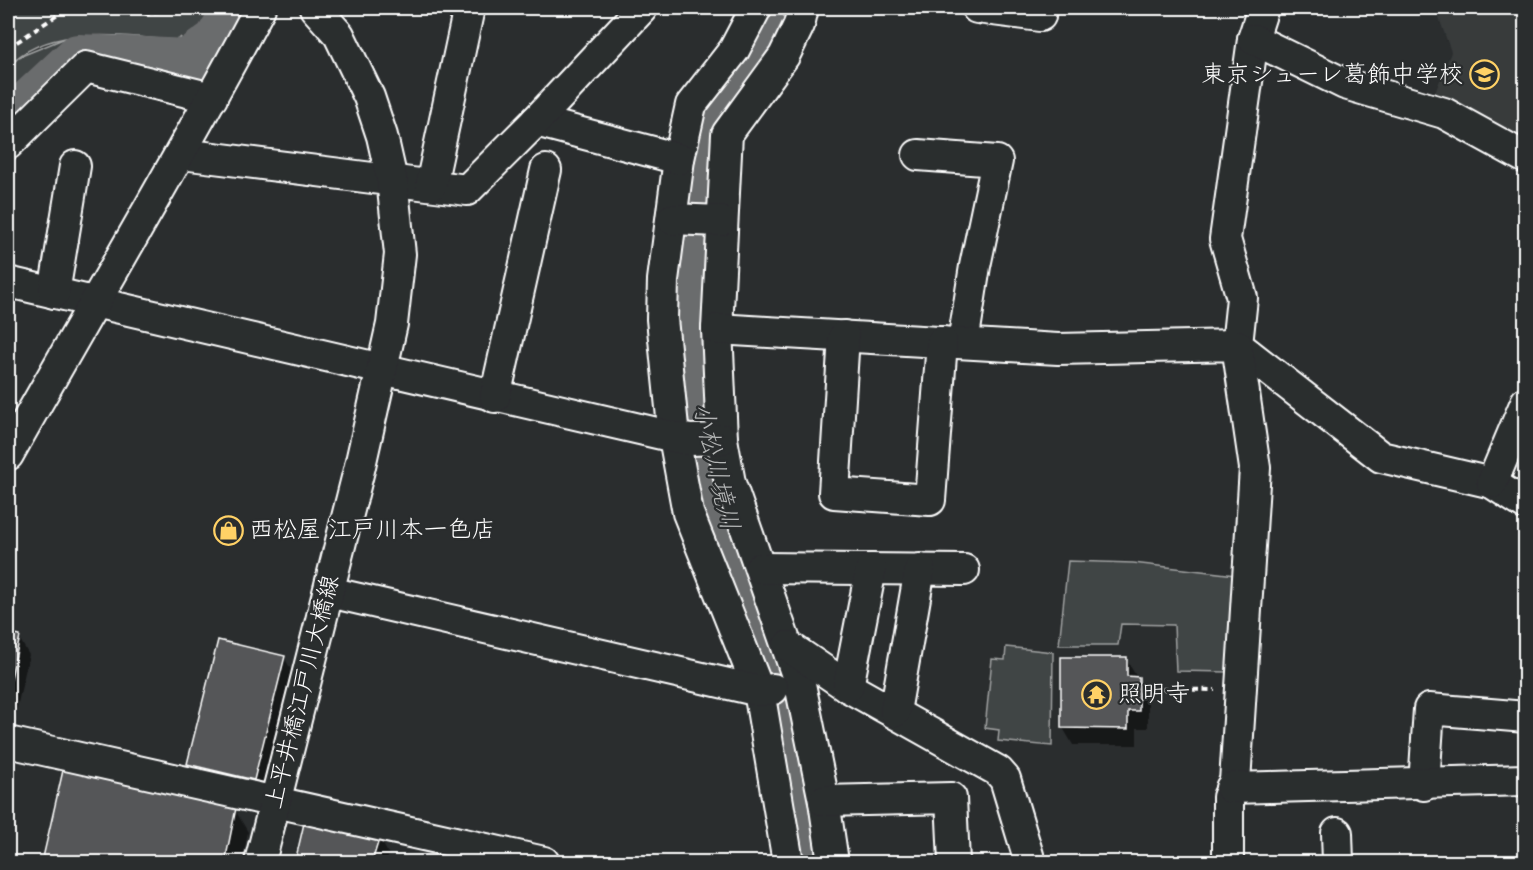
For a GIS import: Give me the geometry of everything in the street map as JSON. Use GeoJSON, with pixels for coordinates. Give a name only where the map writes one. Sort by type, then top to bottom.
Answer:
{"type":"FeatureCollection","features":[{"type":"Feature","properties":{"kind":"street"},"geometry":{"type":"LineString","coordinates":[[8,454],[94,302],[182,154],[260,8]]}},
{"type":"Feature","properties":{"kind":"street","name":"上平井橋江戸川大橋線"},"geometry":{"type":"LineString","coordinates":[[260,862],[392,324],[400,254],[392,180],[382,136],[369,97],[339,35],[315,8]]}},
{"type":"Feature","properties":{"kind":"street"},"geometry":{"type":"LineString","coordinates":[[432,185],[470,8]]}},
{"type":"Feature","properties":{"kind":"street"},"geometry":{"type":"LineString","coordinates":[[182,154],[467,190],[536,121],[642,8]]}},
{"type":"Feature","properties":{"kind":"street"},"geometry":{"type":"LineString","coordinates":[[756,8],[734,50],[692,105],[679,159],[697,220],[717,329],[722,439],[730,483],[788,646],[779,688],[788,862]]}},
{"type":"Feature","properties":{"kind":"street"},"geometry":{"type":"LineString","coordinates":[[802,8],[799,25],[784,56],[727,134],[697,220],[663,280],[662,319],[682,438],[688,513],[779,688],[824,801],[834,862]]}},
{"type":"Feature","properties":{"kind":"street"},"geometry":{"type":"LineString","coordinates":[[977,8],[1040,16],[1041,8]]}},
{"type":"Feature","properties":{"kind":"street"},"geometry":{"type":"LineString","coordinates":[[1228,862],[1228,797],[1235,782],[1255,468],[1237,345],[1242,298],[1225,239],[1253,39],[1263,8]]}},
{"type":"Feature","properties":{"kind":"street"},"geometry":{"type":"LineString","coordinates":[[1253,39],[1345,84],[1444,113],[1526,158]]}},
{"type":"Feature","properties":{"kind":"street"},"geometry":{"type":"LineString","coordinates":[[8,144],[86,67],[212,98]]}},
{"type":"Feature","properties":{"kind":"street"},"geometry":{"type":"LineString","coordinates":[[536,121],[679,159]]}},
{"type":"Feature","properties":{"kind":"street"},"geometry":{"type":"LineString","coordinates":[[844,336],[834,493],[930,500],[952,343],[975,266],[997,161],[918,154]]}},
{"type":"Feature","properties":{"kind":"street"},"geometry":{"type":"LineString","coordinates":[[54,293],[75,166]]}},
{"type":"Feature","properties":{"kind":"street"},"geometry":{"type":"LineString","coordinates":[[495,397],[546,170]]}},
{"type":"Feature","properties":{"kind":"street"},"geometry":{"type":"LineString","coordinates":[[8,282],[495,397],[682,438],[722,439]]}},
{"type":"Feature","properties":{"kind":"street"},"geometry":{"type":"LineString","coordinates":[[717,329],[1058,349],[1237,345],[1381,457],[1492,483],[1526,505]]}},
{"type":"Feature","properties":{"kind":"street"},"geometry":{"type":"LineString","coordinates":[[1492,483],[1526,402]]}},
{"type":"Feature","properties":{"kind":"street"},"geometry":{"type":"LineString","coordinates":[[760,568],[964,570]]}},
{"type":"Feature","properties":{"kind":"street"},"geometry":{"type":"LineString","coordinates":[[848,687],[871,569]]}},
{"type":"Feature","properties":{"kind":"street"},"geometry":{"type":"LineString","coordinates":[[896,712],[920,569]]}},
{"type":"Feature","properties":{"kind":"street"},"geometry":{"type":"LineString","coordinates":[[328,592],[779,688]]}},
{"type":"Feature","properties":{"kind":"street"},"geometry":{"type":"LineString","coordinates":[[788,646],[848,687],[998,771],[1005,779],[1030,862]]}},
{"type":"Feature","properties":{"kind":"street"},"geometry":{"type":"LineString","coordinates":[[1424,784],[1429,709],[1526,717]]}},
{"type":"Feature","properties":{"kind":"street"},"geometry":{"type":"LineString","coordinates":[[8,742],[544,862]]}},
{"type":"Feature","properties":{"kind":"street"},"geometry":{"type":"LineString","coordinates":[[1231,788],[1526,780]]}},
{"type":"Feature","properties":{"kind":"street"},"geometry":{"type":"LineString","coordinates":[[824,801],[951,798],[954,862]]}},
{"type":"Feature","properties":{"kind":"street"},"geometry":{"type":"LineString","coordinates":[[1337,833],[1338,862]]}},
{"type":"Feature","properties":{"kind":"path"},"geometry":{"type":"LineString","coordinates":[[8,48],[68,8]]}},
{"type":"Feature","properties":{"kind":"path"},"geometry":{"type":"LineString","coordinates":[[123,8],[149,13],[179,8]]}},
{"type":"Feature","properties":{"kind":"path"},"geometry":{"type":"LineString","coordinates":[[1151,689],[1239,691]]}},
{"type":"Feature","properties":{"kind":"shaded area"},"geometry":{"type":"Polygon","coordinates":[[[8,8],[252,8],[208,92],[85,64],[8,140],[8,69],[18,58],[8,66],[8,8]],[[111,36],[66,38],[45,43],[25,52],[20,57],[63,39],[179,42],[181,37],[178,40],[111,36]]]}},
{"type":"Feature","properties":{"kind":"shaded area","name":"東京シューレ葛飾中学校"},"geometry":{"type":"Polygon","coordinates":[[[1442,8],[1525,8],[1525,151],[1433,98],[1451,52],[1439,18],[1442,8]]]}},
{"type":"Feature","properties":{"kind":"shaded area"},"geometry":{"type":"Polygon","coordinates":[[[1068,561],[1133,563],[1235,575],[1228,672],[1176,671],[1174,625],[1121,624],[1118,645],[1059,645],[1068,561]]]}},
{"type":"Feature","properties":{"kind":"shaded area"},"geometry":{"type":"Polygon","coordinates":[[[1006,647],[1053,652],[1052,746],[998,741],[999,730],[985,728],[992,659],[1005,660],[1006,647]]]}},
{"type":"Feature","properties":{"kind":"building"},"geometry":{"type":"Polygon","coordinates":[[[8,633],[20,636],[8,692],[8,633]]]}},
{"type":"Feature","properties":{"kind":"building"},"geometry":{"type":"Polygon","coordinates":[[[218,640],[285,656],[254,780],[187,764],[218,640]]]}},
{"type":"Feature","properties":{"kind":"building"},"geometry":{"type":"Polygon","coordinates":[[[1061,657],[1127,657],[1127,676],[1139,677],[1139,711],[1128,711],[1128,729],[1061,728],[1061,657]]]}},
{"type":"Feature","properties":{"kind":"building"},"geometry":{"type":"Polygon","coordinates":[[[64,766],[236,808],[225,862],[42,862],[64,766]]]}},
{"type":"Feature","properties":{"kind":"building"},"geometry":{"type":"Polygon","coordinates":[[[305,819],[380,836],[372,862],[295,862],[305,819]]]}},
{"type":"Feature","properties":{"kind":"waterway","name":"小松川境川"},"geometry":{"type":"LineString","coordinates":[[8,117],[20,111],[78,57],[188,62],[217,41],[236,8]]}},
{"type":"Feature","properties":{"kind":"waterway","name":"小松川境川"},"geometry":{"type":"LineString","coordinates":[[775,8],[734,70],[712,121],[706,182],[696,411],[764,656],[803,810],[809,862]]}},
{"type":"Feature","properties":{"kind":"place","name":"東京シューレ葛飾中学校"},"geometry":{"type":"Point","coordinates":[1484,75]}},
{"type":"Feature","properties":{"kind":"place","name":"西松屋 江戸川本一色店"},"geometry":{"type":"Point","coordinates":[228,530]}},
{"type":"Feature","properties":{"kind":"place","name":"照明寺"},"geometry":{"type":"Point","coordinates":[1097,694]}}]}
